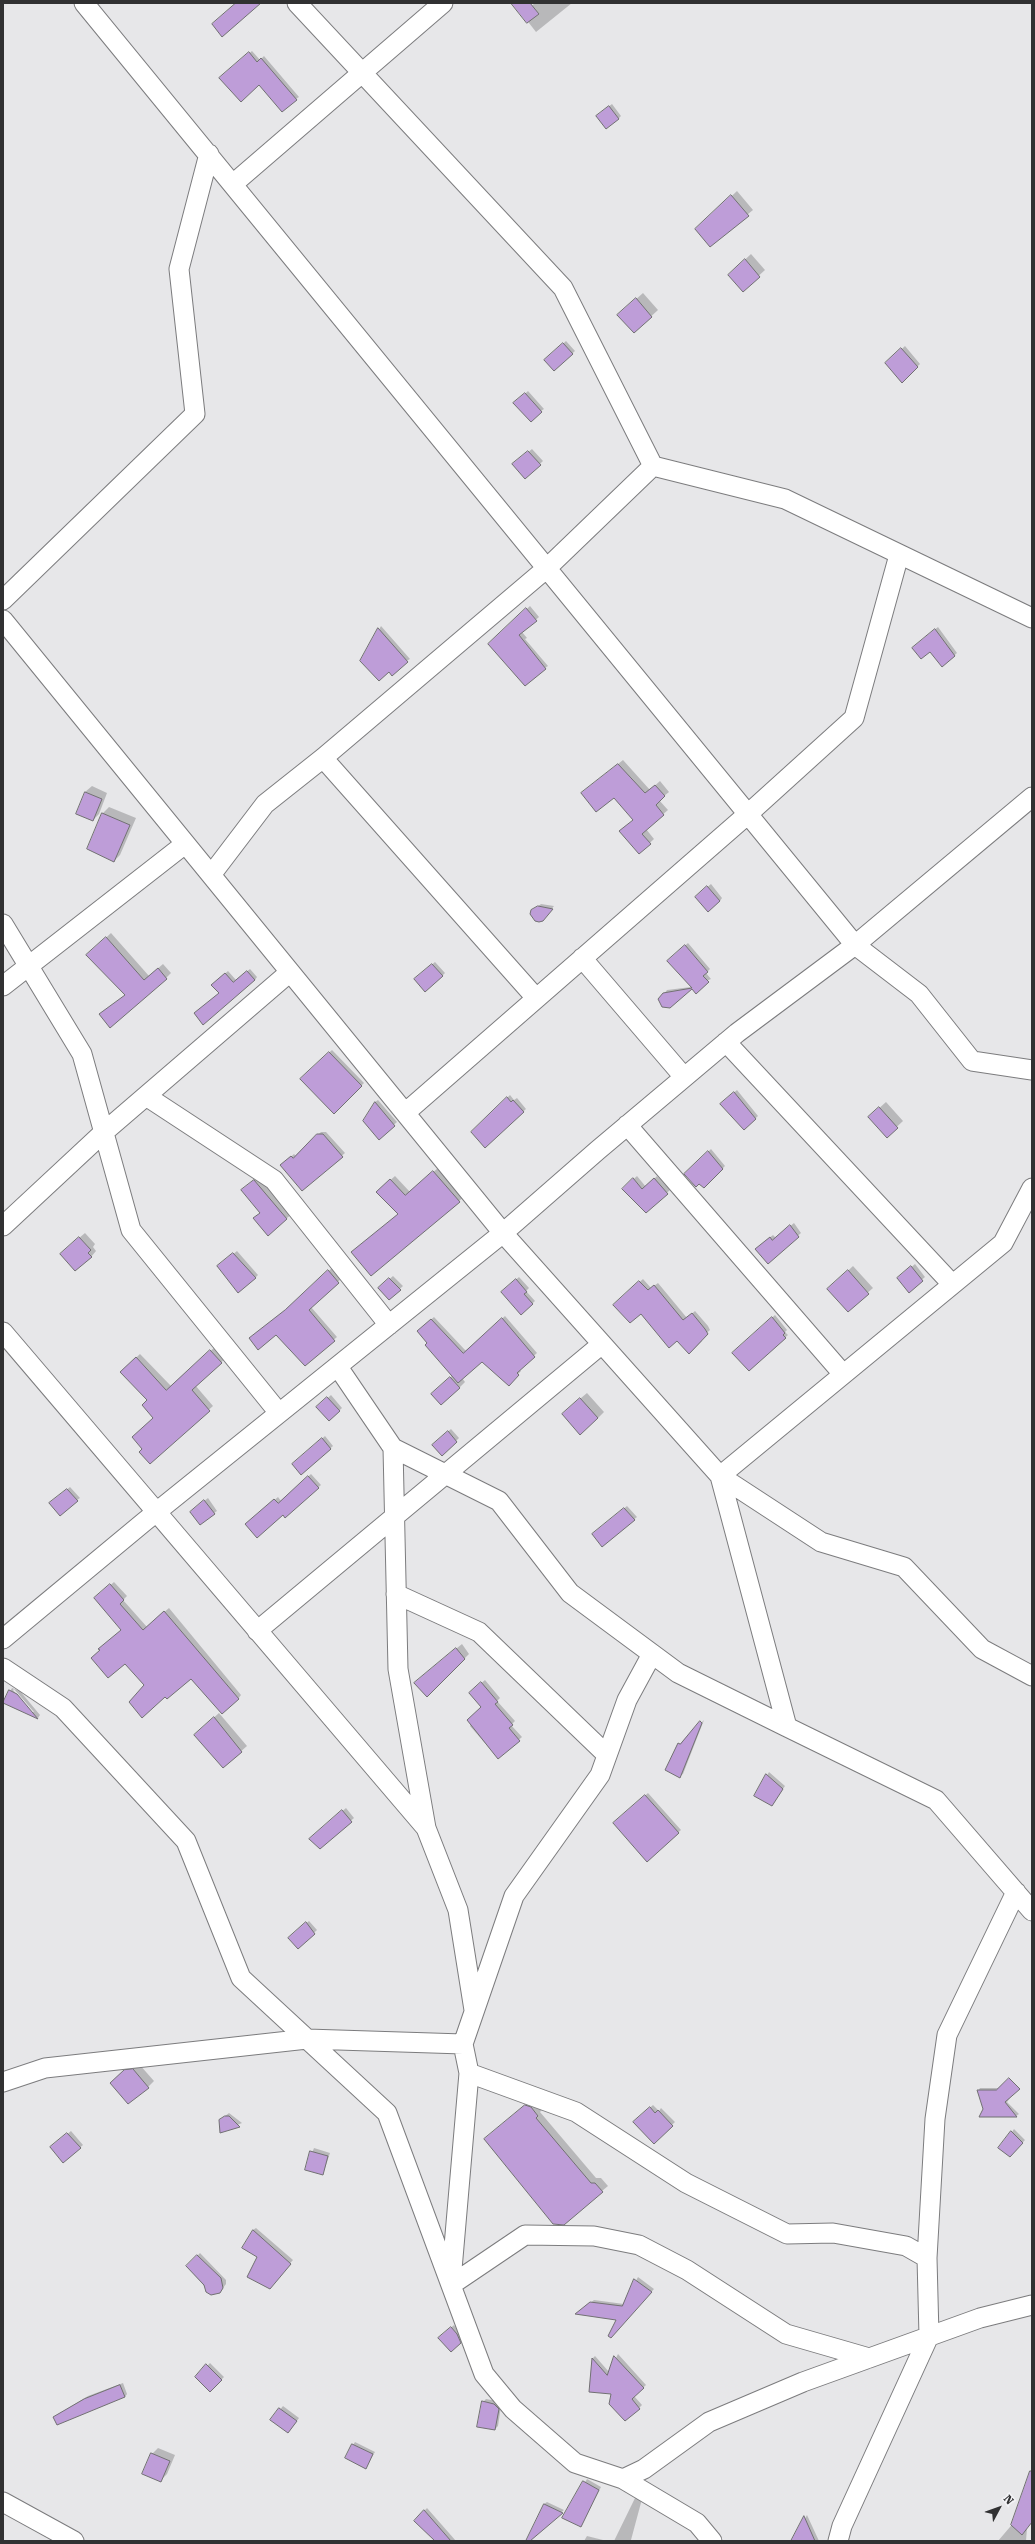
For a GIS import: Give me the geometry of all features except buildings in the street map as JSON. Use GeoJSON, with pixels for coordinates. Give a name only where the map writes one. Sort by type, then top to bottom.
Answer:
{"type":"FeatureCollection","features":[{"type":"Feature","properties":{"kind":"street"},"geometry":{"type":"LineString","coordinates":[[84,3],[855,945],[919,994],[972,1061],[1032,1070]]}},
{"type":"Feature","properties":{"kind":"street"},"geometry":{"type":"LineString","coordinates":[[297,3],[563,288],[653,466],[785,499],[1032,618]]}},
{"type":"Feature","properties":{"kind":"street"},"geometry":{"type":"LineString","coordinates":[[233,184],[443,3]]}},
{"type":"Feature","properties":{"kind":"street"},"geometry":{"type":"LineString","coordinates":[[3,600],[195,414],[179,269],[209,154]]}},
{"type":"Feature","properties":{"kind":"street"},"geometry":{"type":"LineString","coordinates":[[211,875],[266,804],[323,758],[547,568],[653,466]]}},
{"type":"Feature","properties":{"kind":"street"},"geometry":{"type":"LineString","coordinates":[[405,1113],[748,814],[854,718],[899,554]]}},
{"type":"Feature","properties":{"kind":"street"},"geometry":{"type":"LineString","coordinates":[[3,620],[503,1233],[720,1476],[821,1542],[904,1567],[982,1649],[1032,1676]]}},
{"type":"Feature","properties":{"kind":"street"},"geometry":{"type":"LineString","coordinates":[[323,758],[536,998]]}},
{"type":"Feature","properties":{"kind":"street"},"geometry":{"type":"LineString","coordinates":[[3,1639],[155,1513],[503,1233],[627,1125],[726,1042],[855,945],[1032,797]]}},
{"type":"Feature","properties":{"kind":"street"},"geometry":{"type":"LineString","coordinates":[[3,986],[185,844]]}},
{"type":"Feature","properties":{"kind":"street"},"geometry":{"type":"LineString","coordinates":[[3,924],[30,965],[82,1054],[132,1230],[279,1413]]}},
{"type":"Feature","properties":{"kind":"street"},"geometry":{"type":"LineString","coordinates":[[582,958],[684,1077]]}},
{"type":"Feature","properties":{"kind":"street"},"geometry":{"type":"LineString","coordinates":[[3,1226],[104,1132],[290,972]]}},
{"type":"Feature","properties":{"kind":"street"},"geometry":{"type":"LineString","coordinates":[[726,1042],[952,1284]]}},
{"type":"Feature","properties":{"kind":"street"},"geometry":{"type":"LineString","coordinates":[[146,1096],[274,1180],[389,1325]]}},
{"type":"Feature","properties":{"kind":"street"},"geometry":{"type":"LineString","coordinates":[[627,1125],[843,1374]]}},
{"type":"Feature","properties":{"kind":"street"},"geometry":{"type":"LineString","coordinates":[[720,1476],[1003,1243],[1032,1188]]}},
{"type":"Feature","properties":{"kind":"street"},"geometry":{"type":"LineString","coordinates":[[3,1332],[155,1513],[426,1828]]}},
{"type":"Feature","properties":{"kind":"street"},"geometry":{"type":"LineString","coordinates":[[257,1631],[602,1344]]}},
{"type":"Feature","properties":{"kind":"street"},"geometry":{"type":"LineString","coordinates":[[338,1366],[392,1448],[499,1501],[570,1593],[678,1673],[936,1800],[1032,1911]]}},
{"type":"Feature","properties":{"kind":"street"},"geometry":{"type":"LineString","coordinates":[[392,1448],[398,1669],[426,1828],[458,1910],[474,2012]]}},
{"type":"Feature","properties":{"kind":"street"},"geometry":{"type":"LineString","coordinates":[[720,1476],[787,1727]]}},
{"type":"Feature","properties":{"kind":"street"},"geometry":{"type":"LineString","coordinates":[[396,1594],[479,1632],[607,1755]]}},
{"type":"Feature","properties":{"kind":"street"},"geometry":{"type":"LineString","coordinates":[[451,2285],[469,2073],[463,2044],[514,1896],[600,1775],[628,1700],[652,1654]]}},
{"type":"Feature","properties":{"kind":"street"},"geometry":{"type":"LineString","coordinates":[[3,1668],[63,1708],[186,1841],[241,1978],[387,2113],[484,2374],[513,2409],[575,2463],[623,2479],[697,2523],[712,2541]]}},
{"type":"Feature","properties":{"kind":"street"},"geometry":{"type":"LineString","coordinates":[[838,2541],[842,2526],[929,2336],[927,2258],[935,2119],[948,2036],[1016,1892]]}},
{"type":"Feature","properties":{"kind":"street"},"geometry":{"type":"LineString","coordinates":[[3,2082],[44,2068],[307,2038],[463,2044]]}},
{"type":"Feature","properties":{"kind":"street"},"geometry":{"type":"LineString","coordinates":[[469,2073],[576,2112],[686,2183],[787,2234],[833,2233],[906,2246],[927,2258]]}},
{"type":"Feature","properties":{"kind":"street"},"geometry":{"type":"LineString","coordinates":[[451,2285],[525,2235],[594,2236],[639,2245],[687,2270],[786,2334],[869,2358]]}},
{"type":"Feature","properties":{"kind":"street"},"geometry":{"type":"LineString","coordinates":[[623,2479],[644,2469],[709,2422],[803,2382],[980,2318],[1032,2304]]}},
{"type":"Feature","properties":{"kind":"street"},"geometry":{"type":"LineString","coordinates":[[3,2502],[74,2541]]}}]}
